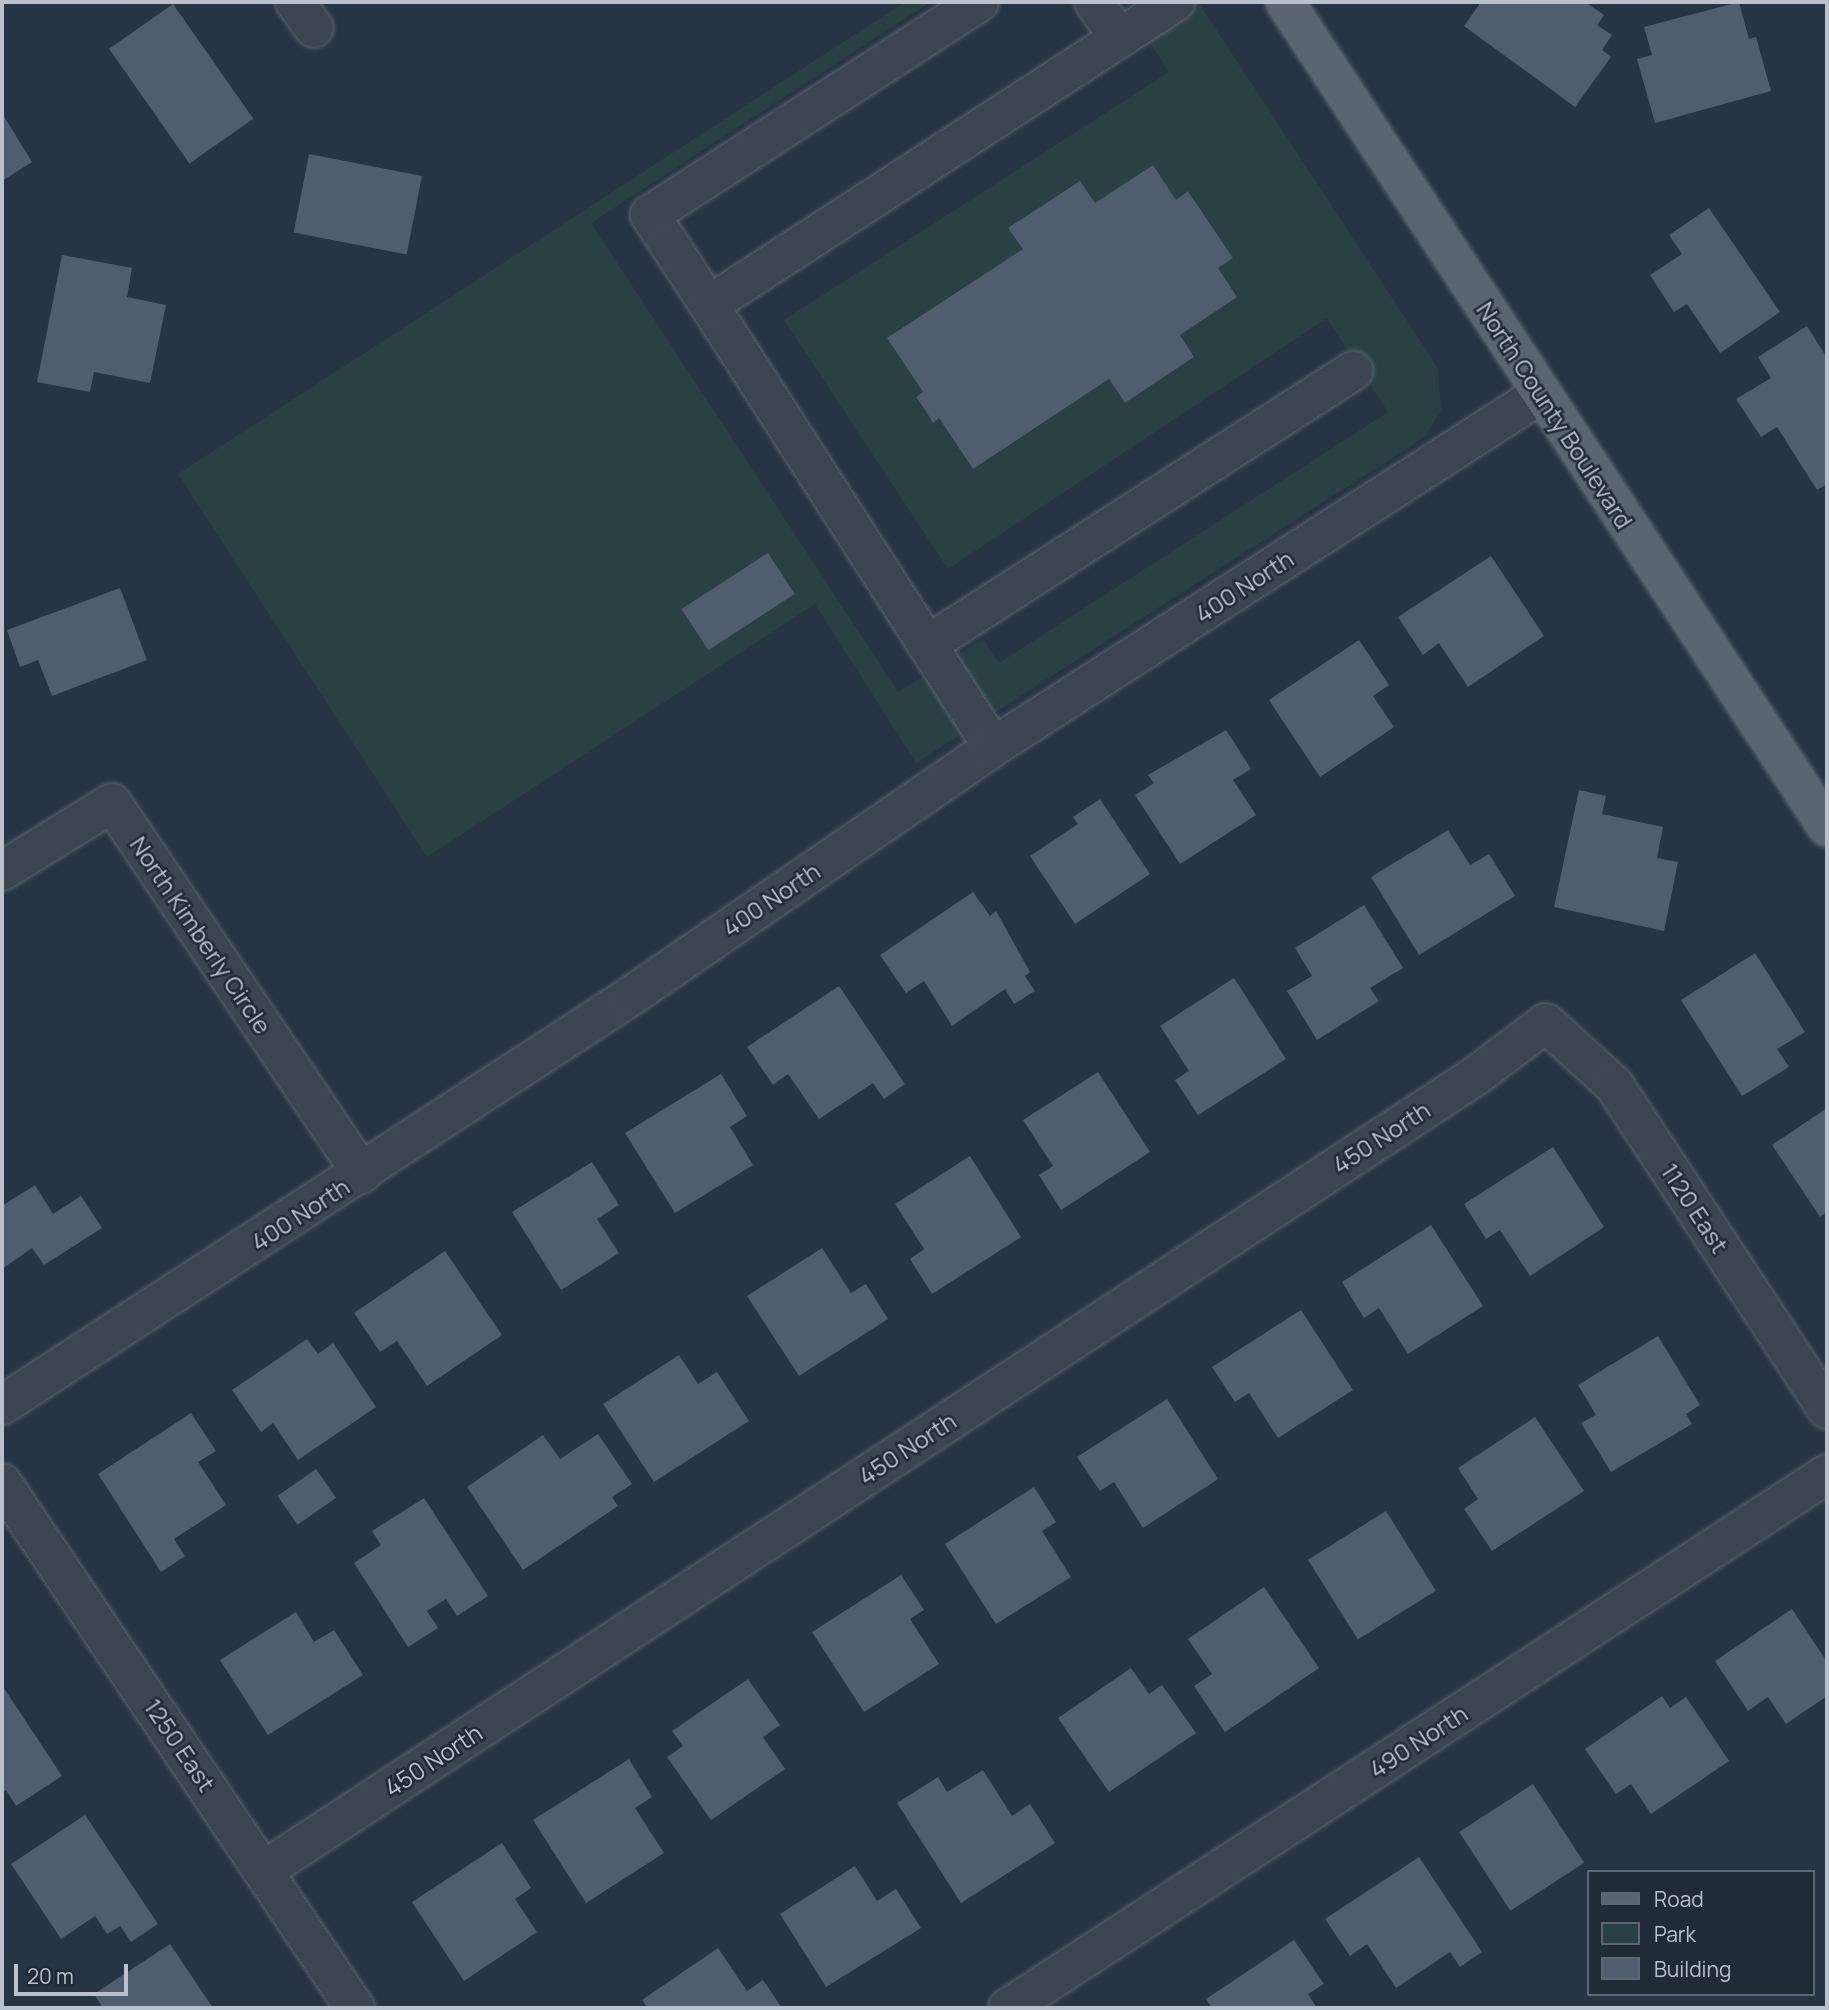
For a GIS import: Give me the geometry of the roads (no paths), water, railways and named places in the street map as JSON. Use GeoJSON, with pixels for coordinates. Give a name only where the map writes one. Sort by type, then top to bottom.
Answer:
{"type":"FeatureCollection","features":[{"type":"Feature","properties":{"kind":"main road","name":"North County Boulevard"},"geometry":{"type":"LineString","coordinates":[[1296,6],[1541,394],[1827,827]]}},
{"type":"Feature","properties":{"kind":"street"},"geometry":{"type":"LineString","coordinates":[[979,2],[650,215],[993,747]]}},
{"type":"Feature","properties":{"kind":"street"},"geometry":{"type":"LineString","coordinates":[[1094,2],[1119,38]]}},
{"type":"Feature","properties":{"kind":"street"},"geometry":{"type":"LineString","coordinates":[[709,304],[1175,2]]}},
{"type":"Feature","properties":{"kind":"street"},"geometry":{"type":"LineString","coordinates":[[927,645],[1353,371]]}},
{"type":"Feature","properties":{"kind":"street","name":"400 North"},"geometry":{"type":"LineString","coordinates":[[2,1405],[362,1174],[993,747],[1541,394]]}},
{"type":"Feature","properties":{"kind":"street","name":"North Kimberly Circle"},"geometry":{"type":"LineString","coordinates":[[2,871],[112,803],[362,1174]]}},
{"type":"Feature","properties":{"kind":"street","name":"1120 East"},"geometry":{"type":"LineString","coordinates":[[1545,1023],[1614,1085],[1827,1409]]}},
{"type":"Feature","properties":{"kind":"street","name":"450 North"},"geometry":{"type":"LineString","coordinates":[[266,1870],[1476,1075],[1545,1023]]}},
{"type":"Feature","properties":{"kind":"street","name":"490 North"},"geometry":{"type":"LineString","coordinates":[[1008,2008],[1827,1474]]}},
{"type":"Feature","properties":{"kind":"street","name":"1250 East"},"geometry":{"type":"LineString","coordinates":[[2,1483],[266,1870],[355,2008]]}}]}
